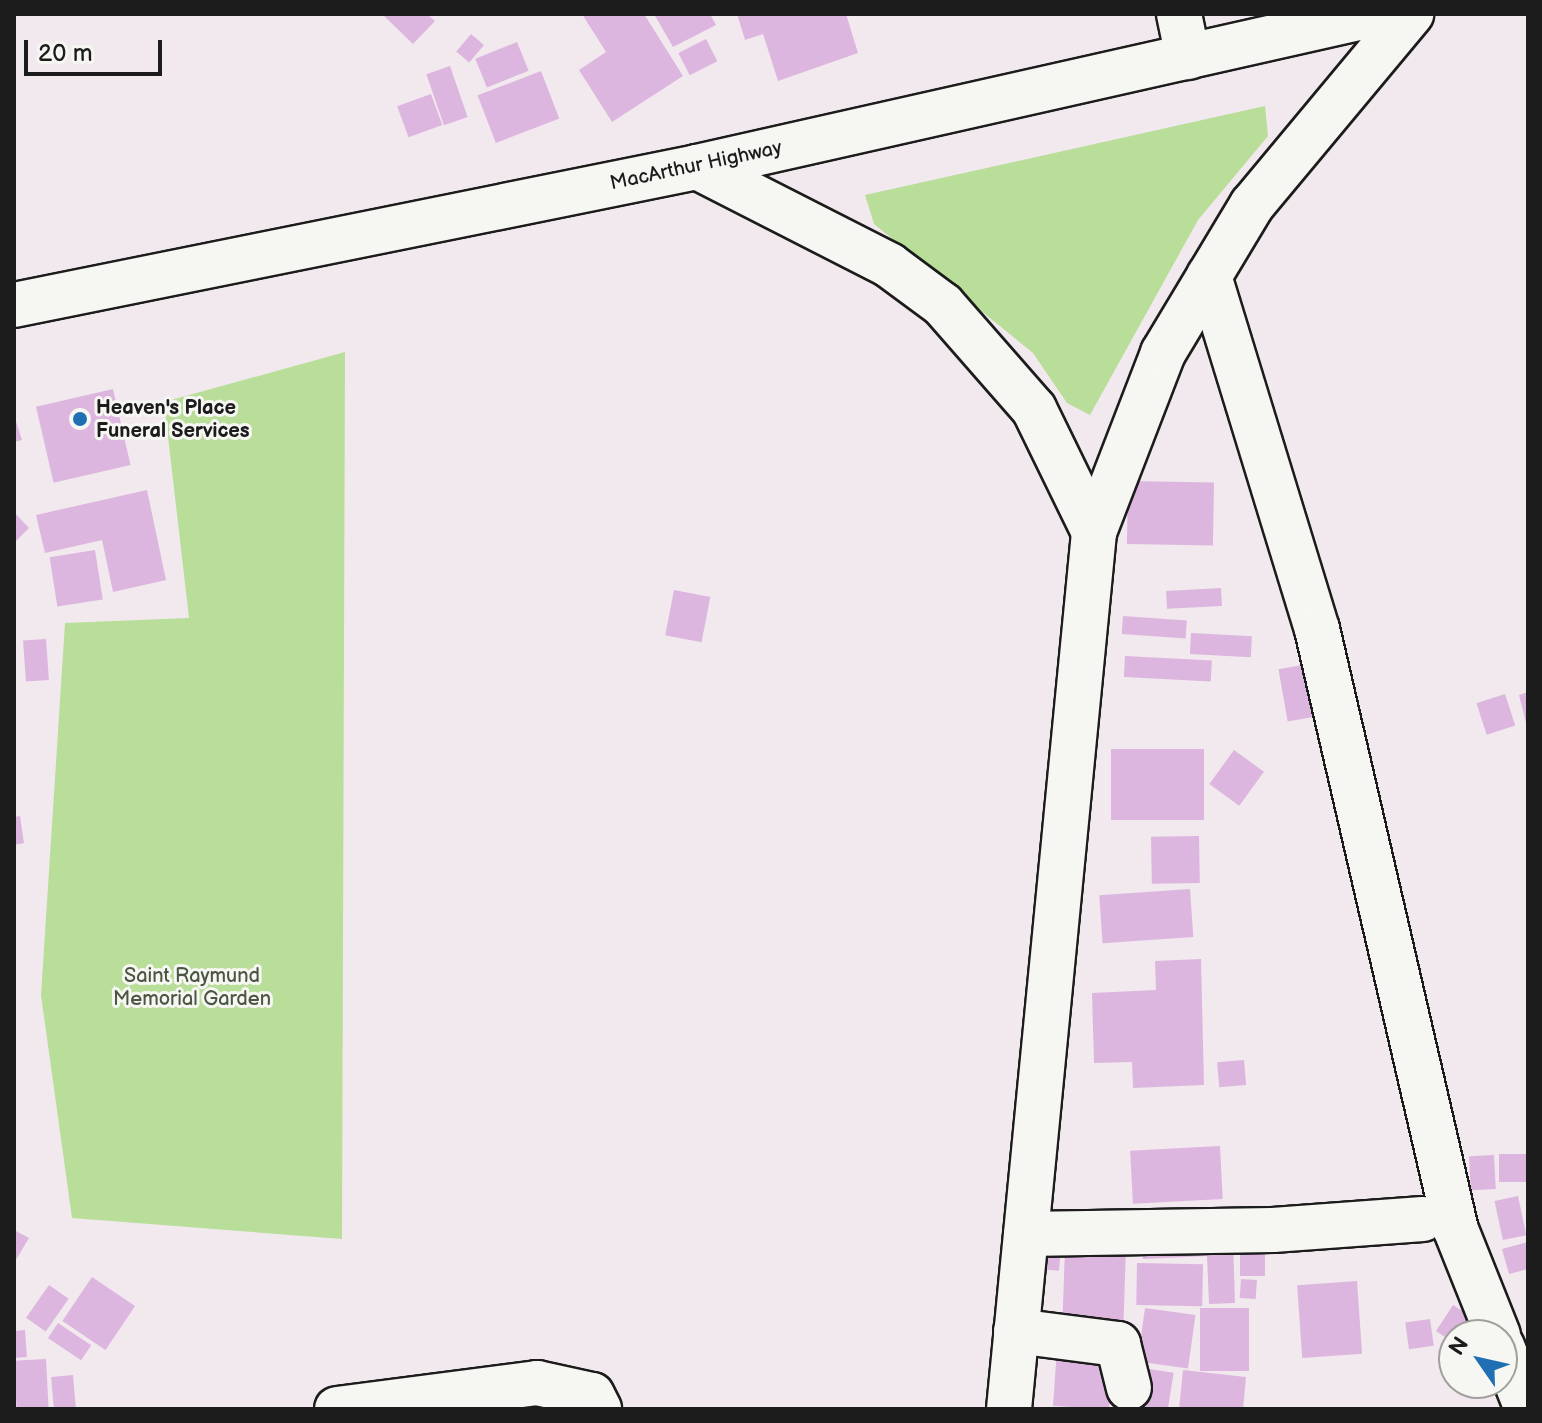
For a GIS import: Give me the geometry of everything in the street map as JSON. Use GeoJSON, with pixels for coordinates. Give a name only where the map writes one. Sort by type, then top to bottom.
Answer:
{"type":"FeatureCollection","features":[{"type":"Feature","properties":{"kind":"main road"},"geometry":{"type":"LineString","coordinates":[[1179,14],[1188,57]]}},
{"type":"Feature","properties":{"kind":"main road","name":"MacArthur Highway"},"geometry":{"type":"LineString","coordinates":[[14,305],[697,167],[1376,14]]}},
{"type":"Feature","properties":{"kind":"main road"},"geometry":{"type":"LineString","coordinates":[[1009,1409],[1094,532],[1163,353],[1252,205],[1411,14]]}},
{"type":"Feature","properties":{"kind":"main road"},"geometry":{"type":"LineString","coordinates":[[697,167],[889,265],[943,305],[1034,409],[1094,532]]}},
{"type":"Feature","properties":{"kind":"main road"},"geometry":{"type":"LineString","coordinates":[[1209,276],[1317,629],[1456,1230],[1492,1319]]}},
{"type":"Feature","properties":{"kind":"main road"},"geometry":{"type":"LineString","coordinates":[[1026,1234],[1273,1230],[1423,1219]]}},
{"type":"Feature","properties":{"kind":"main road"},"geometry":{"type":"LineString","coordinates":[[1016,1331],[1118,1344],[1129,1388]]}},
{"type":"Feature","properties":{"kind":"main road"},"geometry":{"type":"LineString","coordinates":[[337,1409],[537,1383],[592,1395],[599,1409]]}},
{"type":"Feature","properties":{"kind":"main road"},"geometry":{"type":"LineString","coordinates":[[1518,1386],[1527,1409]]}},
{"type":"Feature","properties":{"kind":"green space"},"geometry":{"type":"Polygon","coordinates":[[[1265,106],[1268,136],[1198,220],[1090,415],[1067,403],[1033,353],[874,224],[865,195],[1265,106]]]}},
{"type":"Feature","properties":{"kind":"green space","name":"Saint Raymund Memorial Garden"},"geometry":{"type":"Polygon","coordinates":[[[345,352],[342,1239],[72,1218],[41,995],[65,623],[189,618],[164,402],[345,352]]]}},
{"type":"Feature","properties":{"kind":"building"},"geometry":{"type":"Polygon","coordinates":[[[382,14],[427,14],[435,21],[413,44],[382,14]]]}},
{"type":"Feature","properties":{"kind":"building"},"geometry":{"type":"Polygon","coordinates":[[[582,14],[644,14],[683,76],[612,122],[579,70],[606,52],[582,14]]]}},
{"type":"Feature","properties":{"kind":"building"},"geometry":{"type":"Polygon","coordinates":[[[654,14],[710,14],[716,25],[673,47],[654,14]]]}},
{"type":"Feature","properties":{"kind":"building"},"geometry":{"type":"Polygon","coordinates":[[[737,14],[846,14],[858,53],[778,81],[763,34],[745,40],[737,14]]]}},
{"type":"Feature","properties":{"kind":"building"},"geometry":{"type":"Polygon","coordinates":[[[471,34],[484,45],[469,63],[456,52],[471,34]]]}},
{"type":"Feature","properties":{"kind":"building"},"geometry":{"type":"Polygon","coordinates":[[[706,39],[717,61],[690,75],[678,53],[706,39]]]}},
{"type":"Feature","properties":{"kind":"building"},"geometry":{"type":"Polygon","coordinates":[[[517,42],[529,71],[487,88],[475,59],[517,42]]]}},
{"type":"Feature","properties":{"kind":"building"},"geometry":{"type":"Polygon","coordinates":[[[450,66],[468,117],[444,125],[426,74],[450,66]]]}},
{"type":"Feature","properties":{"kind":"building"},"geometry":{"type":"Polygon","coordinates":[[[541,71],[559,119],[496,143],[478,95],[541,71]]]}},
{"type":"Feature","properties":{"kind":"building"},"geometry":{"type":"Polygon","coordinates":[[[431,94],[442,125],[408,137],[397,106],[431,94]]]}},
{"type":"Feature","properties":{"kind":"building"},"geometry":{"type":"Polygon","coordinates":[[[113,389],[131,465],[54,483],[36,407],[113,389]]]}},
{"type":"Feature","properties":{"kind":"building"},"geometry":{"type":"Polygon","coordinates":[[[14,415],[22,440],[14,442],[14,415]]]}},
{"type":"Feature","properties":{"kind":"building"},"geometry":{"type":"Polygon","coordinates":[[[1128,481],[1214,483],[1213,545],[1127,544],[1128,481]]]}},
{"type":"Feature","properties":{"kind":"building"},"geometry":{"type":"Polygon","coordinates":[[[147,490],[166,580],[113,592],[102,540],[45,553],[36,515],[147,490]]]}},
{"type":"Feature","properties":{"kind":"building"},"geometry":{"type":"Polygon","coordinates":[[[14,512],[29,528],[14,543],[14,512]]]}},
{"type":"Feature","properties":{"kind":"building"},"geometry":{"type":"Polygon","coordinates":[[[95,550],[103,599],[57,607],[50,557],[95,550]]]}},
{"type":"Feature","properties":{"kind":"building"},"geometry":{"type":"Polygon","coordinates":[[[1221,588],[1222,606],[1167,609],[1166,591],[1221,588]]]}},
{"type":"Feature","properties":{"kind":"building"},"geometry":{"type":"Polygon","coordinates":[[[674,590],[710,597],[702,642],[665,635],[674,590]]]}},
{"type":"Feature","properties":{"kind":"building"},"geometry":{"type":"Polygon","coordinates":[[[1123,616],[1187,620],[1186,638],[1122,634],[1123,616]]]}},
{"type":"Feature","properties":{"kind":"building"},"geometry":{"type":"Polygon","coordinates":[[[1191,633],[1252,636],[1251,657],[1190,654],[1191,633]]]}},
{"type":"Feature","properties":{"kind":"building"},"geometry":{"type":"Polygon","coordinates":[[[46,639],[49,680],[26,682],[23,641],[46,639]]]}},
{"type":"Feature","properties":{"kind":"building"},"geometry":{"type":"Polygon","coordinates":[[[1125,656],[1212,661],[1211,682],[1124,677],[1125,656]]]}},
{"type":"Feature","properties":{"kind":"building"},"geometry":{"type":"Polygon","coordinates":[[[1308,664],[1317,716],[1288,721],[1278,669],[1308,664]]]}},
{"type":"Feature","properties":{"kind":"building"},"geometry":{"type":"Polygon","coordinates":[[[1528,692],[1528,727],[1527,727],[1519,695],[1528,692]]]}},
{"type":"Feature","properties":{"kind":"building"},"geometry":{"type":"Polygon","coordinates":[[[1505,694],[1515,725],[1487,735],[1476,703],[1505,694]]]}},
{"type":"Feature","properties":{"kind":"building"},"geometry":{"type":"Polygon","coordinates":[[[1111,749],[1204,749],[1204,820],[1111,820],[1111,749]]]}},
{"type":"Feature","properties":{"kind":"building"},"geometry":{"type":"Polygon","coordinates":[[[1234,750],[1264,772],[1239,806],[1209,784],[1234,750]]]}},
{"type":"Feature","properties":{"kind":"building"},"geometry":{"type":"Polygon","coordinates":[[[20,816],[24,843],[14,845],[14,817],[20,816]]]}},
{"type":"Feature","properties":{"kind":"building"},"geometry":{"type":"Polygon","coordinates":[[[1199,836],[1200,883],[1152,884],[1151,837],[1199,836]]]}},
{"type":"Feature","properties":{"kind":"building"},"geometry":{"type":"Polygon","coordinates":[[[1190,889],[1193,937],[1103,943],[1099,895],[1190,889]]]}},
{"type":"Feature","properties":{"kind":"building"},"geometry":{"type":"Polygon","coordinates":[[[1201,959],[1204,1085],[1133,1088],[1132,1062],[1094,1063],[1092,993],[1156,990],[1155,961],[1201,959]]]}},
{"type":"Feature","properties":{"kind":"building"},"geometry":{"type":"Polygon","coordinates":[[[1244,1060],[1246,1085],[1219,1087],[1217,1062],[1244,1060]]]}},
{"type":"Feature","properties":{"kind":"building"},"geometry":{"type":"Polygon","coordinates":[[[1220,1146],[1223,1199],[1133,1204],[1130,1151],[1220,1146]]]}},
{"type":"Feature","properties":{"kind":"building"},"geometry":{"type":"Polygon","coordinates":[[[1499,1154],[1528,1154],[1528,1182],[1499,1182],[1499,1154]]]}},
{"type":"Feature","properties":{"kind":"building"},"geometry":{"type":"Polygon","coordinates":[[[1494,1155],[1496,1189],[1471,1190],[1469,1156],[1494,1155]]]}},
{"type":"Feature","properties":{"kind":"building"},"geometry":{"type":"Polygon","coordinates":[[[1518,1196],[1526,1235],[1503,1240],[1495,1201],[1518,1196]]]}},
{"type":"Feature","properties":{"kind":"building"},"geometry":{"type":"Polygon","coordinates":[[[14,1230],[29,1238],[14,1263],[14,1230]]]}},
{"type":"Feature","properties":{"kind":"building"},"geometry":{"type":"Polygon","coordinates":[[[1233,1241],[1235,1303],[1209,1304],[1207,1256],[1143,1259],[1142,1245],[1233,1241]]]}},
{"type":"Feature","properties":{"kind":"building"},"geometry":{"type":"Polygon","coordinates":[[[1528,1242],[1528,1269],[1509,1274],[1502,1249],[1528,1242]]]}},
{"type":"Feature","properties":{"kind":"building"},"geometry":{"type":"Polygon","coordinates":[[[1240,1243],[1265,1243],[1265,1276],[1240,1276],[1240,1243]]]}},
{"type":"Feature","properties":{"kind":"building"},"geometry":{"type":"Polygon","coordinates":[[[1039,1247],[1061,1249],[1059,1271],[1037,1269],[1039,1247]]]}},
{"type":"Feature","properties":{"kind":"building"},"geometry":{"type":"Polygon","coordinates":[[[1065,1248],[1126,1250],[1123,1324],[1062,1322],[1065,1248]]]}},
{"type":"Feature","properties":{"kind":"building"},"geometry":{"type":"Polygon","coordinates":[[[1137,1263],[1203,1264],[1202,1306],[1136,1305],[1137,1263]]]}},
{"type":"Feature","properties":{"kind":"building"},"geometry":{"type":"Polygon","coordinates":[[[92,1277],[135,1306],[105,1350],[62,1321],[92,1277]]]}},
{"type":"Feature","properties":{"kind":"building"},"geometry":{"type":"Polygon","coordinates":[[[1241,1279],[1257,1280],[1256,1299],[1240,1298],[1241,1279]]]}},
{"type":"Feature","properties":{"kind":"building"},"geometry":{"type":"Polygon","coordinates":[[[1357,1281],[1362,1354],[1302,1358],[1297,1285],[1357,1281]]]}},
{"type":"Feature","properties":{"kind":"building"},"geometry":{"type":"Polygon","coordinates":[[[49,1285],[69,1299],[46,1332],[26,1318],[49,1285]]]}},
{"type":"Feature","properties":{"kind":"building"},"geometry":{"type":"Polygon","coordinates":[[[1453,1305],[1475,1319],[1444,1319],[1453,1305]]]}},
{"type":"Feature","properties":{"kind":"building"},"geometry":{"type":"Polygon","coordinates":[[[1145,1308],[1196,1315],[1188,1369],[1137,1361],[1145,1308]]]}},
{"type":"Feature","properties":{"kind":"building"},"geometry":{"type":"Polygon","coordinates":[[[1200,1308],[1249,1308],[1249,1371],[1200,1371],[1200,1308]]]}},
{"type":"Feature","properties":{"kind":"building"},"geometry":{"type":"Polygon","coordinates":[[[1430,1319],[1434,1346],[1409,1349],[1405,1322],[1430,1319]]]}},
{"type":"Feature","properties":{"kind":"building"},"geometry":{"type":"Polygon","coordinates":[[[58,1323],[91,1345],[81,1360],[48,1338],[58,1323]]]}},
{"type":"Feature","properties":{"kind":"building"},"geometry":{"type":"Polygon","coordinates":[[[25,1330],[27,1357],[14,1358],[14,1331],[25,1330]]]}},
{"type":"Feature","properties":{"kind":"building"},"geometry":{"type":"Polygon","coordinates":[[[1057,1349],[1113,1353],[1109,1409],[1053,1406],[1057,1349]]]}},
{"type":"Feature","properties":{"kind":"building"},"geometry":{"type":"Polygon","coordinates":[[[46,1359],[49,1409],[17,1409],[14,1361],[46,1359]]]}},
{"type":"Feature","properties":{"kind":"building"},"geometry":{"type":"Polygon","coordinates":[[[1143,1368],[1174,1373],[1168,1409],[1137,1407],[1143,1368]]]}},
{"type":"Feature","properties":{"kind":"building"},"geometry":{"type":"Polygon","coordinates":[[[1183,1370],[1246,1377],[1243,1409],[1179,1409],[1183,1370]]]}},
{"type":"Feature","properties":{"kind":"building"},"geometry":{"type":"Polygon","coordinates":[[[73,1375],[76,1409],[54,1409],[51,1377],[73,1375]]]}},
{"type":"Feature","properties":{"kind":"place","name":"Heaven's Place Funeral Services"},"geometry":{"type":"Point","coordinates":[80,419]}}]}
